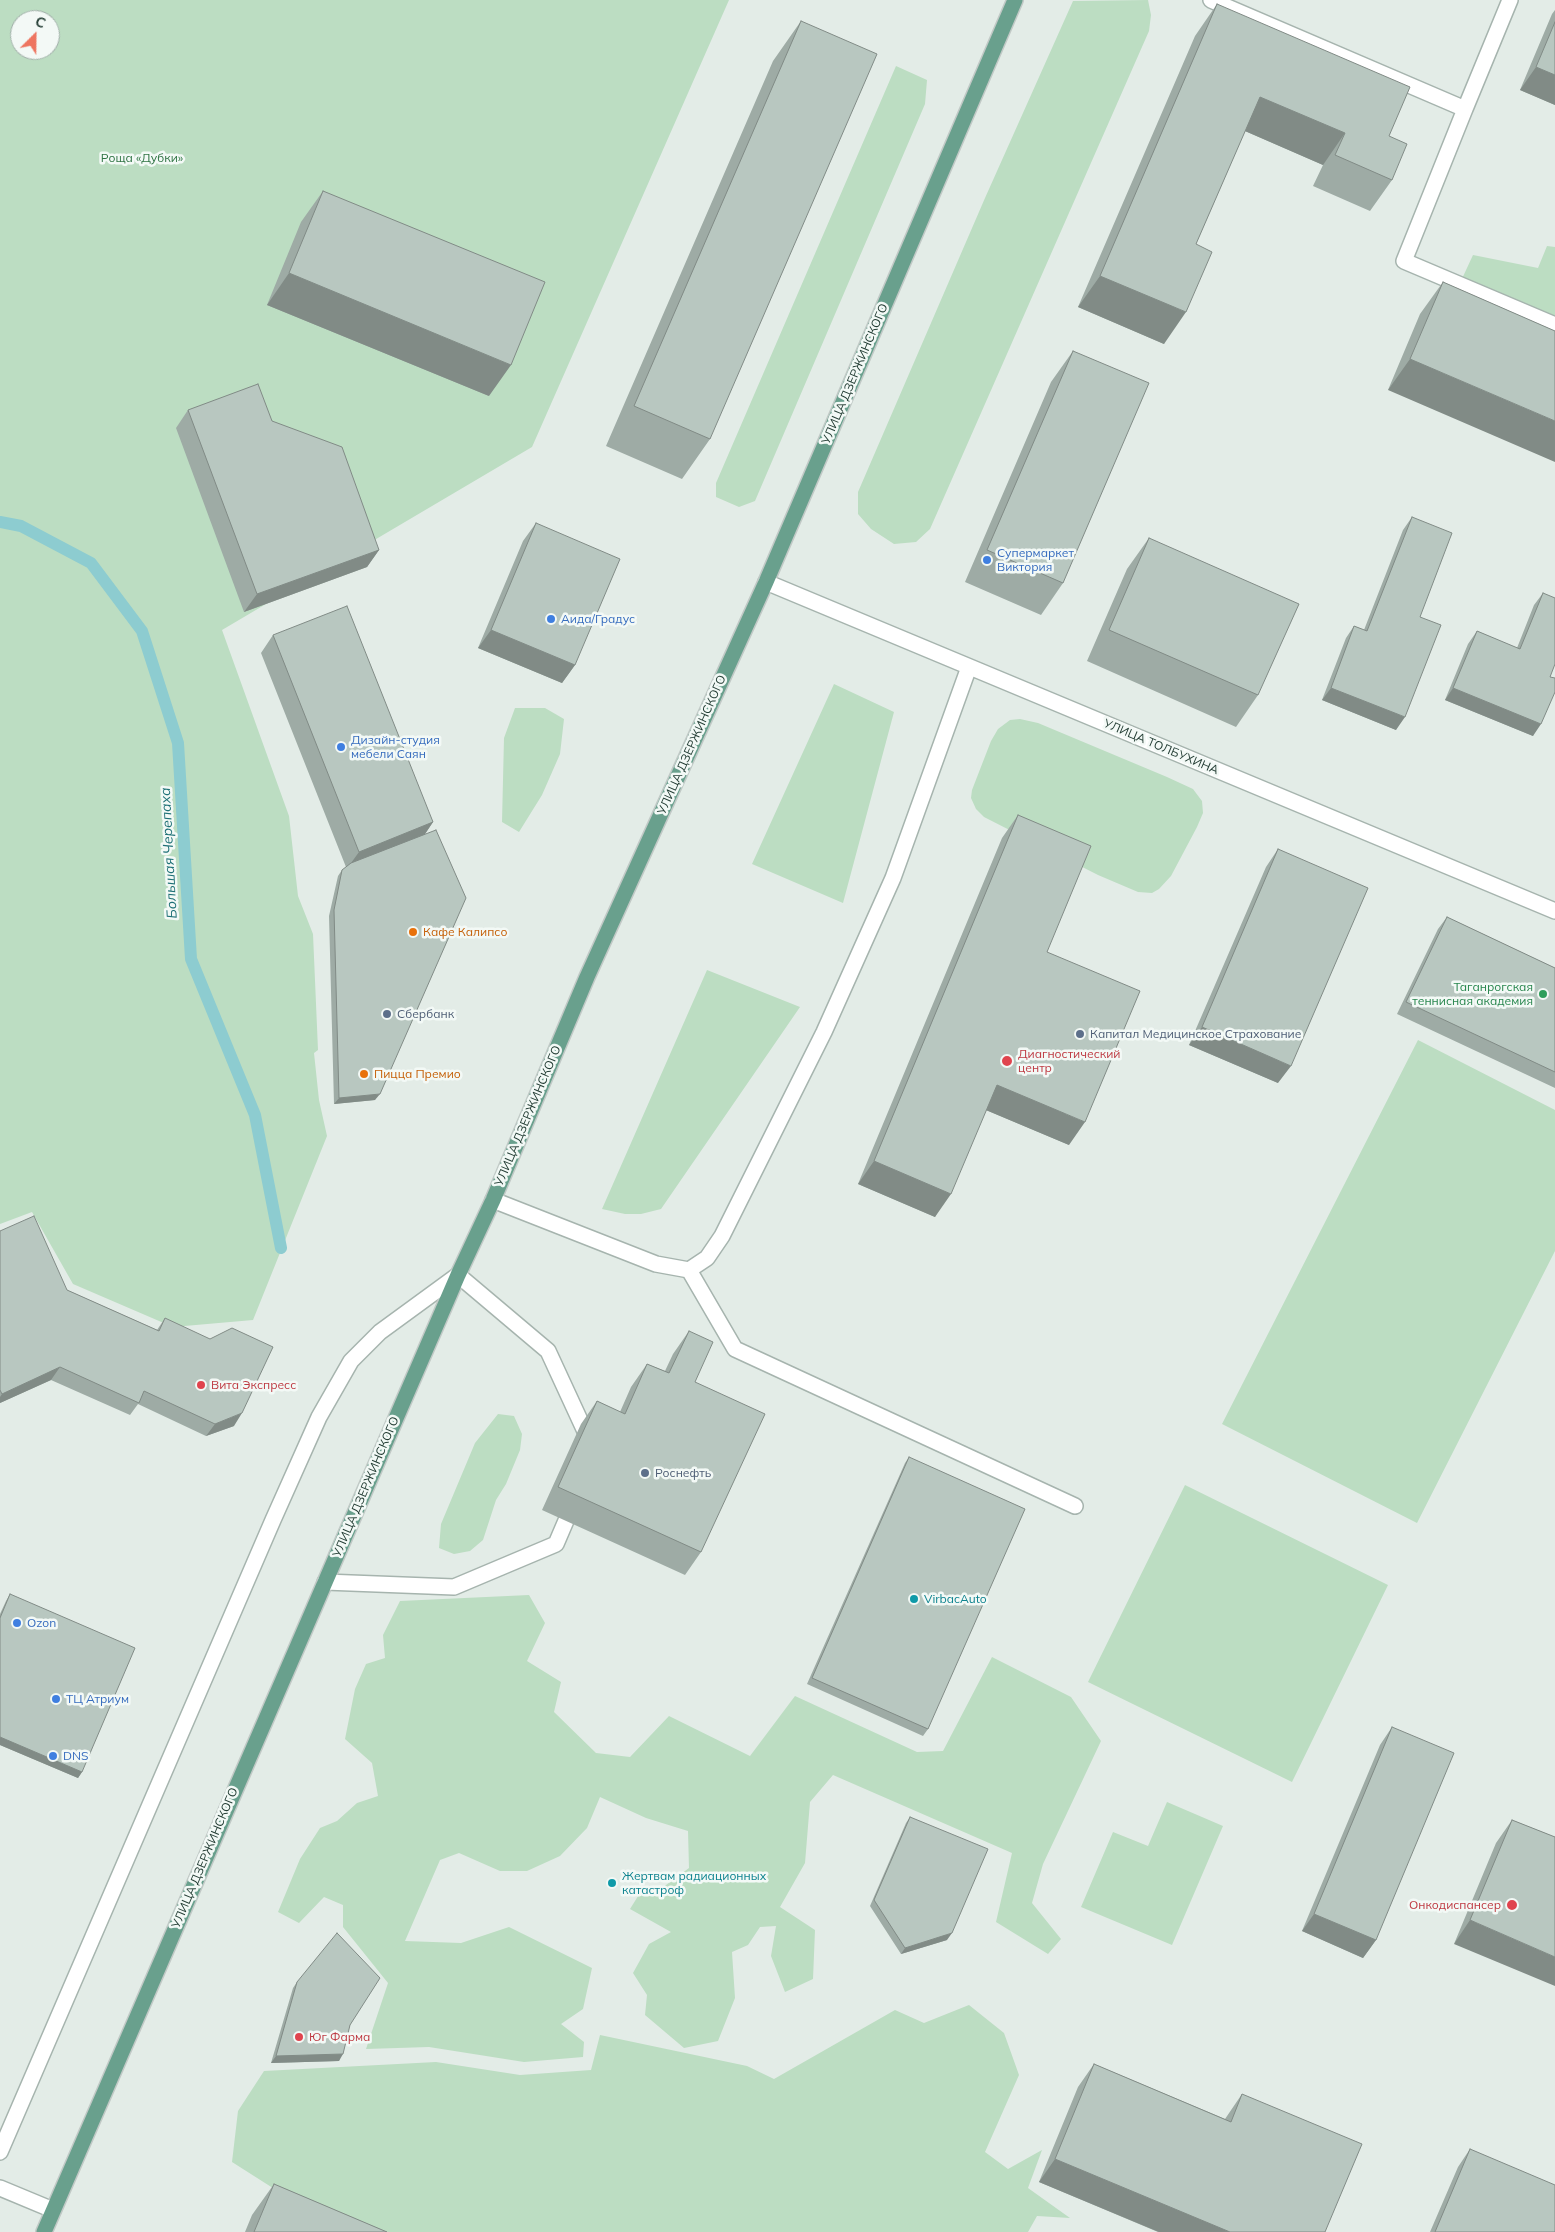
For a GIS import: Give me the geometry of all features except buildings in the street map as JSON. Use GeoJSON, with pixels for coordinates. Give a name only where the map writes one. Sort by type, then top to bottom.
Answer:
{"type":"FeatureCollection","features":[{"type":"Feature","properties":{"kind":"main road","name":"УЛИЦА ДЗЕРЖИНСКОГО"},"geometry":{"type":"LineString","coordinates":[[44,2232],[458,1275],[493,1200],[587,977],[766,582],[1015,0]]}},
{"type":"Feature","properties":{"kind":"street"},"geometry":{"type":"LineString","coordinates":[[1211,0],[1466,109]]}},
{"type":"Feature","properties":{"kind":"street"},"geometry":{"type":"LineString","coordinates":[[1510,0],[1404,261],[1555,325]]}},
{"type":"Feature","properties":{"kind":"street","name":"УЛИЦА ТОЛБУХИНА"},"geometry":{"type":"LineString","coordinates":[[766,582],[1555,912]]}},
{"type":"Feature","properties":{"kind":"street"},"geometry":{"type":"LineString","coordinates":[[493,1200],[656,1264],[689,1270],[706,1258],[722,1236],[824,1032],[893,878],[969,667]]}},
{"type":"Feature","properties":{"kind":"street"},"geometry":{"type":"LineString","coordinates":[[689,1270],[735,1349],[1075,1506]]}},
{"type":"Feature","properties":{"kind":"street"},"geometry":{"type":"LineString","coordinates":[[0,2152],[319,1417],[351,1361],[380,1332],[458,1275],[548,1351],[595,1453]]}},
{"type":"Feature","properties":{"kind":"street"},"geometry":{"type":"LineString","coordinates":[[325,1582],[454,1587],[556,1544],[580,1490]]}},
{"type":"Feature","properties":{"kind":"street"},"geometry":{"type":"LineString","coordinates":[[0,2188],[54,2210]]}},
{"type":"Feature","properties":{"kind":"green space","name":"Роща «Дубки»"},"geometry":{"type":"Polygon","coordinates":[[[0,0],[729,0],[532,447],[222,630],[289,816],[298,896],[313,934],[318,1050],[314,1053],[319,1100],[327,1136],[253,1320],[173,1327],[73,1284],[32,1212],[0,1224],[0,0]]]}},
{"type":"Feature","properties":{"kind":"green space"},"geometry":{"type":"Polygon","coordinates":[[[1148,0],[1151,15],[1149,31],[930,529],[916,542],[894,544],[871,529],[858,514],[858,492],[985,198],[1073,1],[1148,0]]]}},
{"type":"Feature","properties":{"kind":"green space"},"geometry":{"type":"Polygon","coordinates":[[[896,66],[927,80],[925,104],[755,501],[739,507],[716,497],[716,483],[896,66]]]}},
{"type":"Feature","properties":{"kind":"green space"},"geometry":{"type":"Polygon","coordinates":[[[1547,246],[1555,247],[1555,348],[1454,296],[1473,255],[1538,268],[1547,246]]]}},
{"type":"Feature","properties":{"kind":"green space"},"geometry":{"type":"Polygon","coordinates":[[[834,684],[894,712],[843,903],[752,864],[834,684]]]}},
{"type":"Feature","properties":{"kind":"green space"},"geometry":{"type":"Polygon","coordinates":[[[515,708],[545,708],[564,719],[560,754],[542,795],[519,832],[502,822],[504,738],[515,708]]]}},
{"type":"Feature","properties":{"kind":"green space"},"geometry":{"type":"Polygon","coordinates":[[[1020,719],[1038,723],[1193,789],[1202,801],[1203,813],[1171,876],[1159,889],[1152,893],[1138,892],[1098,875],[984,817],[976,809],[971,798],[972,790],[991,741],[998,729],[1010,720],[1020,719]]]}},
{"type":"Feature","properties":{"kind":"green space"},"geometry":{"type":"Polygon","coordinates":[[[707,970],[800,1007],[661,1209],[641,1214],[625,1214],[602,1209],[707,970]]]}},
{"type":"Feature","properties":{"kind":"green space"},"geometry":{"type":"Polygon","coordinates":[[[1418,1040],[1555,1110],[1555,1251],[1417,1523],[1222,1424],[1418,1040]]]}},
{"type":"Feature","properties":{"kind":"green space"},"geometry":{"type":"Polygon","coordinates":[[[498,1414],[514,1416],[522,1434],[520,1450],[506,1484],[496,1500],[483,1540],[470,1551],[454,1554],[439,1548],[441,1524],[475,1443],[498,1414]]]}},
{"type":"Feature","properties":{"kind":"green space"},"geometry":{"type":"Polygon","coordinates":[[[1185,1485],[1388,1585],[1292,1782],[1088,1682],[1185,1485]]]}},
{"type":"Feature","properties":{"kind":"green space"},"geometry":{"type":"Polygon","coordinates":[[[529,1595],[545,1623],[527,1661],[561,1682],[554,1712],[596,1753],[630,1757],[669,1716],[750,1756],[795,1696],[917,1752],[943,1751],[992,1657],[1071,1697],[1101,1741],[1043,1864],[1032,1903],[1061,1939],[1048,1954],[996,1922],[1012,1853],[833,1775],[810,1802],[805,1863],[780,1907],[815,1930],[813,1979],[785,1992],[771,1956],[776,1926],[760,1927],[748,1945],[732,1952],[735,1998],[718,2041],[684,2048],[645,2015],[647,1995],[633,1973],[649,1944],[671,1932],[630,1909],[640,1893],[662,1888],[689,1868],[688,1831],[646,1818],[600,1797],[587,1828],[560,1856],[527,1871],[500,1871],[459,1853],[440,1860],[405,1941],[461,1943],[509,1927],[592,1968],[583,2009],[561,2024],[584,2042],[583,2057],[524,2062],[429,2047],[366,2049],[388,1983],[343,1927],[343,1905],[324,1897],[299,1923],[278,1912],[300,1859],[320,1828],[337,1821],[357,1803],[378,1796],[372,1763],[345,1739],[355,1689],[366,1664],[385,1658],[383,1635],[400,1601],[529,1595]]]}},
{"type":"Feature","properties":{"kind":"green space"},"geometry":{"type":"Polygon","coordinates":[[[1167,1802],[1223,1826],[1172,1945],[1081,1907],[1113,1832],[1148,1846],[1167,1802]]]}},
{"type":"Feature","properties":{"kind":"green space"},"geometry":{"type":"Polygon","coordinates":[[[969,2005],[1004,2033],[1019,2075],[985,2152],[1008,2169],[1042,2150],[1028,2188],[1070,2218],[1037,2216],[1028,2232],[360,2232],[309,2211],[232,2162],[238,2111],[264,2071],[436,2062],[520,2075],[591,2070],[600,2035],[747,2066],[774,2079],[895,2010],[924,2023],[969,2005]]]}},
{"type":"Feature","properties":{"kind":"waterway","name":"Большая Черепаха"},"geometry":{"type":"LineString","coordinates":[[0,522],[21,526],[91,563],[142,631],[178,743],[191,959],[255,1115],[281,1248]]}},
{"type":"Feature","properties":{"kind":"place","name":"Супермаркет Виктория"},"geometry":{"type":"Point","coordinates":[987,560]}},
{"type":"Feature","properties":{"kind":"place","name":"Аида/Градус"},"geometry":{"type":"Point","coordinates":[551,619]}},
{"type":"Feature","properties":{"kind":"place","name":"Дизайн-студия мебели Саян"},"geometry":{"type":"Point","coordinates":[341,747]}},
{"type":"Feature","properties":{"kind":"place","name":"Кафе Калипсо"},"geometry":{"type":"Point","coordinates":[413,932]}},
{"type":"Feature","properties":{"kind":"place","name":"Таганрогская теннисная академия"},"geometry":{"type":"Point","coordinates":[1543,994]}},
{"type":"Feature","properties":{"kind":"place","name":"Сбербанк"},"geometry":{"type":"Point","coordinates":[387,1014]}},
{"type":"Feature","properties":{"kind":"place","name":"Капитал Медицинское Страхование"},"geometry":{"type":"Point","coordinates":[1080,1034]}},
{"type":"Feature","properties":{"kind":"place","name":"Диагностический центр"},"geometry":{"type":"Point","coordinates":[1007,1061]}},
{"type":"Feature","properties":{"kind":"place","name":"Пицца Премио"},"geometry":{"type":"Point","coordinates":[364,1074]}},
{"type":"Feature","properties":{"kind":"place","name":"Вита Экспресс"},"geometry":{"type":"Point","coordinates":[201,1385]}},
{"type":"Feature","properties":{"kind":"place","name":"Роснефть"},"geometry":{"type":"Point","coordinates":[645,1473]}},
{"type":"Feature","properties":{"kind":"place","name":"VirbacAuto"},"geometry":{"type":"Point","coordinates":[914,1599]}},
{"type":"Feature","properties":{"kind":"place","name":"Ozon"},"geometry":{"type":"Point","coordinates":[17,1623]}},
{"type":"Feature","properties":{"kind":"place","name":"ТЦ Атриум"},"geometry":{"type":"Point","coordinates":[56,1699]}},
{"type":"Feature","properties":{"kind":"place","name":"DNS"},"geometry":{"type":"Point","coordinates":[53,1756]}},
{"type":"Feature","properties":{"kind":"place","name":"Жертвам радиационных катастроф"},"geometry":{"type":"Point","coordinates":[612,1883]}},
{"type":"Feature","properties":{"kind":"place","name":"Онкодиспансер"},"geometry":{"type":"Point","coordinates":[1512,1905]}},
{"type":"Feature","properties":{"kind":"place","name":"Юг Фарма"},"geometry":{"type":"Point","coordinates":[299,2037]}}]}
